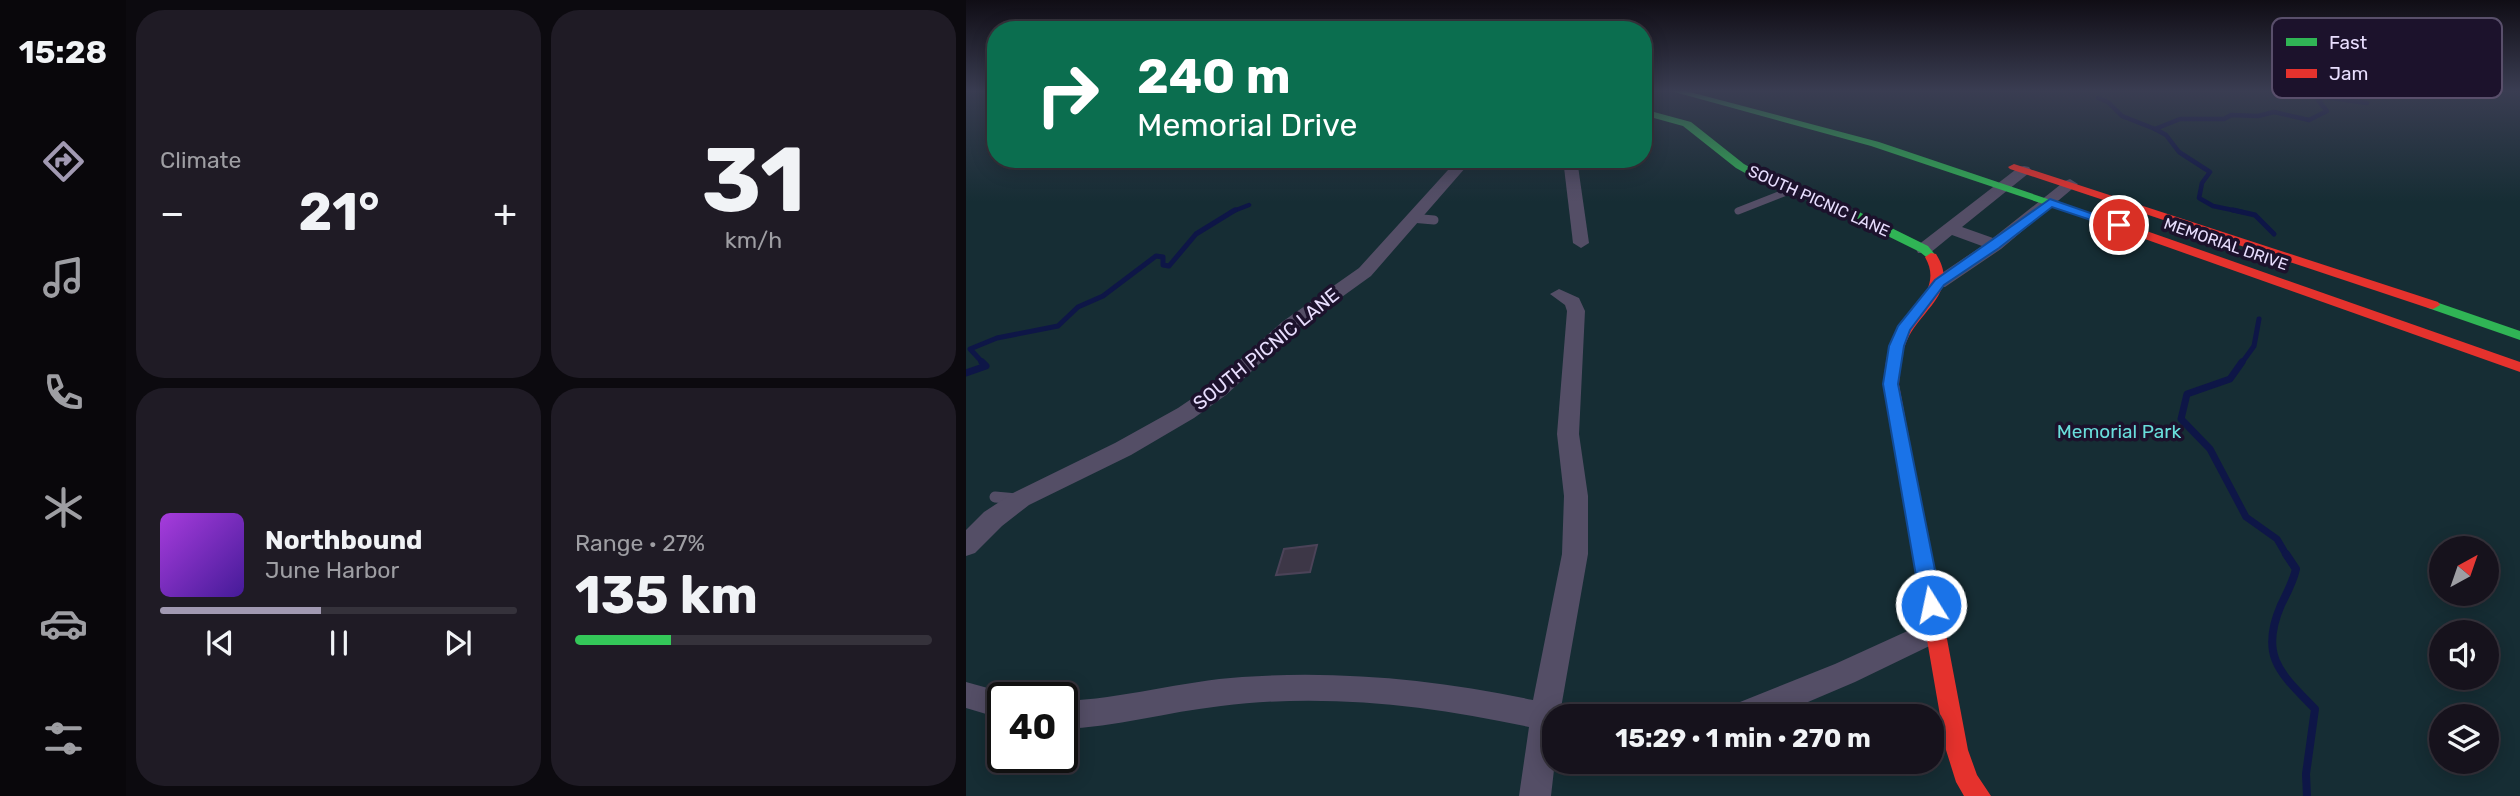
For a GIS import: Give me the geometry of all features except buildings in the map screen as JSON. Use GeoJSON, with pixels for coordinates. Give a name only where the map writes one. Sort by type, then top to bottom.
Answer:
{"type":"FeatureCollection","features":[{"type":"Feature","properties":{"kind":"main road","name":"SOUTH PICNIC LANE"},"geometry":{"type":"LineString","coordinates":[[1692,128],[1748,171],[1789,191],[1851,213],[1924,249]]}},
{"type":"Feature","properties":{"kind":"main road","name":"MEMORIAL DRIVE"},"geometry":{"type":"LineString","coordinates":[[1815,128],[1875,144],[2050,202],[2520,367]]}},
{"type":"Feature","properties":{"kind":"main road","name":"MEMORIAL DRIVE"},"geometry":{"type":"LineString","coordinates":[[1997,162],[2070,184],[2520,336]]}},
{"type":"Feature","properties":{"kind":"main road"},"geometry":{"type":"LineString","coordinates":[[1924,249],[1938,265],[1939,283],[1903,329],[1896,346],[1891,384],[1957,750],[1968,782],[1979,796]]}},
{"type":"Feature","properties":{"kind":"street","name":"SOUTH PICNIC LANE"},"geometry":{"type":"LineString","coordinates":[[966,546],[993,519],[1021,499],[1123,449],[1186,413],[1219,390],[1289,326],[1365,272],[1458,168]]}},
{"type":"Feature","properties":{"kind":"street"},"geometry":{"type":"LineString","coordinates":[[1571,168],[1581,243]]}},
{"type":"Feature","properties":{"kind":"street"},"geometry":{"type":"LineString","coordinates":[[1924,249],[2024,170]]}},
{"type":"Feature","properties":{"kind":"street"},"geometry":{"type":"LineString","coordinates":[[1939,283],[1995,245],[2070,184]]}},
{"type":"Feature","properties":{"kind":"street"},"geometry":{"type":"LineString","coordinates":[[1949,228],[1995,245]]}},
{"type":"Feature","properties":{"kind":"street"},"geometry":{"type":"LineString","coordinates":[[1552,704],[1575,554],[1576,496],[1568,434],[1576,311],[1573,302],[1559,294]]}},
{"type":"Feature","properties":{"kind":"street"},"geometry":{"type":"LineString","coordinates":[[1769,704],[1845,673],[1936,630]]}},
{"type":"Feature","properties":{"kind":"street"},"geometry":{"type":"LineString","coordinates":[[1078,715],[1240,690],[1348,687],[1433,694],[1542,716]]}},
{"type":"Feature","properties":{"kind":"street"},"geometry":{"type":"LineString","coordinates":[[967,697],[987,701]]}},
{"type":"Feature","properties":{"kind":"street"},"geometry":{"type":"LineString","coordinates":[[1535,796],[1542,760]]}},
{"type":"Feature","properties":{"kind":"lane"},"geometry":{"type":"LineString","coordinates":[[1738,211],[1789,191]]}},
{"type":"Feature","properties":{"kind":"lane"},"geometry":{"type":"LineString","coordinates":[[1411,218],[1434,220]]}},
{"type":"Feature","properties":{"kind":"lane"},"geometry":{"type":"LineString","coordinates":[[995,497],[1021,499]]}},
{"type":"Feature","properties":{"kind":"green space","name":"Memorial Park"},"geometry":{"type":"Polygon","coordinates":[[[966,128],[987,128],[987,168],[1652,168],[1652,128],[2520,128],[2520,796],[966,796],[966,128]]]}},
{"type":"Feature","properties":{"kind":"waterway"},"geometry":{"type":"LineString","coordinates":[[2155,129],[2166,135],[2179,152],[2210,172],[2202,183],[2199,198],[2213,206],[2240,212]]}},
{"type":"Feature","properties":{"kind":"waterway"},"geometry":{"type":"LineString","coordinates":[[1233,211],[1249,205]]}},
{"type":"Feature","properties":{"kind":"waterway"},"geometry":{"type":"LineString","coordinates":[[2233,210],[2240,212]]}},
{"type":"Feature","properties":{"kind":"waterway"},"geometry":{"type":"LineString","coordinates":[[984,364],[970,349],[997,338],[1058,326],[1078,307],[1103,296],[1156,256],[1163,257],[1163,265],[1169,266],[1196,234],[1233,211]]}},
{"type":"Feature","properties":{"kind":"waterway"},"geometry":{"type":"LineString","coordinates":[[2240,212],[2255,215],[2274,234]]}},
{"type":"Feature","properties":{"kind":"waterway"},"geometry":{"type":"LineString","coordinates":[[2241,364],[2254,346],[2259,319]]}},
{"type":"Feature","properties":{"kind":"waterway"},"geometry":{"type":"LineString","coordinates":[[2242,362],[2230,379],[2187,394],[2181,419],[2210,449],[2246,517],[2277,539],[2287,556]]}},
{"type":"Feature","properties":{"kind":"waterway"},"geometry":{"type":"LineString","coordinates":[[966,373],[986,366],[984,364]]}},
{"type":"Feature","properties":{"kind":"waterway"},"geometry":{"type":"LineString","coordinates":[[2286,554],[2296,569],[2275,623],[2273,651],[2283,674],[2315,709],[2306,774],[2307,796]]}},
{"type":"Feature","properties":{"kind":"traffic: fast"},"geometry":{"type":"LineString","coordinates":[[1692,128],[1740,166],[1769,182],[1851,213],[1924,249],[1931,257]]}},
{"type":"Feature","properties":{"kind":"traffic: fast"},"geometry":{"type":"LineString","coordinates":[[1815,128],[1875,144],[2098,218]]}},
{"type":"Feature","properties":{"kind":"traffic: fast"},"geometry":{"type":"LineString","coordinates":[[2433,305],[2520,336]]}},
{"type":"Feature","properties":{"kind":"traffic: jam"},"geometry":{"type":"LineString","coordinates":[[2014,167],[2433,305]]}},
{"type":"Feature","properties":{"kind":"traffic: jam"},"geometry":{"type":"LineString","coordinates":[[2098,218],[2520,367]]}},
{"type":"Feature","properties":{"kind":"traffic: jam"},"geometry":{"type":"LineString","coordinates":[[1931,257],[1937,267],[1935,288],[1901,337],[1894,360],[1891,385],[1957,750],[1968,782],[1979,796]]}},
{"type":"Feature","properties":{"kind":"route"},"geometry":{"type":"LineString","coordinates":[[1931,605],[1891,384],[1896,346],[1903,329],[1939,283],[1995,245],[2050,202],[2119,225]]}}]}
